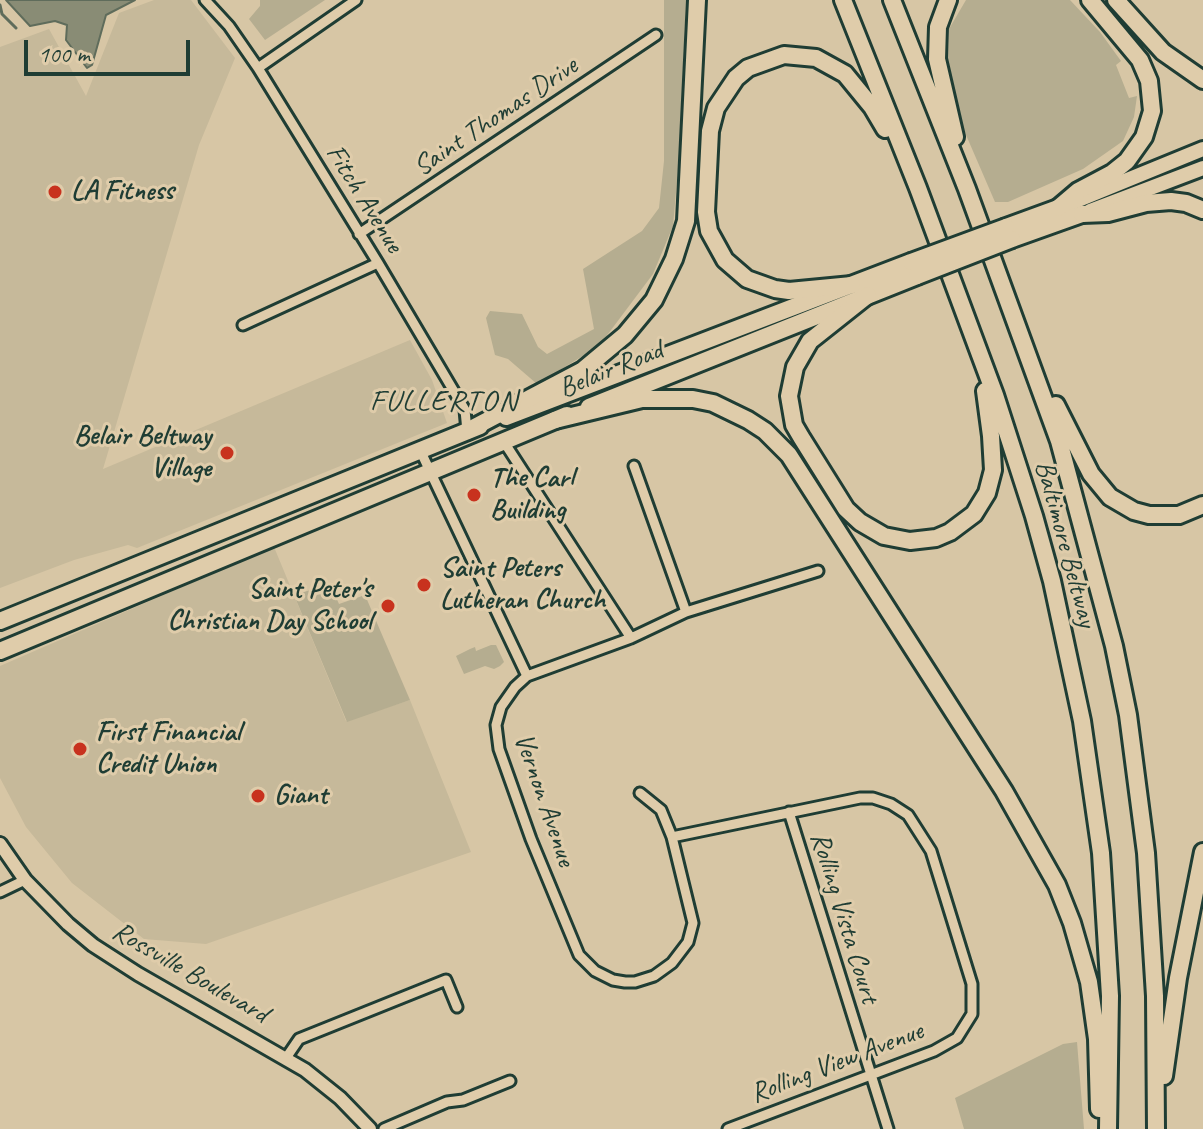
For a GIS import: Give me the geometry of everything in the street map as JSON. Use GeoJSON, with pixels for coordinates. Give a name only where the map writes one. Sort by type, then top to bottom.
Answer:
{"type":"FeatureCollection","features":[{"type":"Feature","properties":{"kind":"highway"},"geometry":{"type":"LineString","coordinates":[[467,431],[583,370],[625,335],[660,289],[681,240],[689,200],[697,0]]}},
{"type":"Feature","properties":{"kind":"highway","name":"Baltimore Beltway"},"geometry":{"type":"LineString","coordinates":[[843,0],[918,188],[980,358],[1034,516],[1055,596],[1082,721],[1101,853],[1110,996],[1108,1129]]}},
{"type":"Feature","properties":{"kind":"highway","name":"Baltimore Beltway"},"geometry":{"type":"LineString","coordinates":[[892,0],[967,189],[1059,441],[1114,646],[1128,715],[1146,853],[1152,925],[1156,1129]]}},
{"type":"Feature","properties":{"kind":"highway"},"geometry":{"type":"LineString","coordinates":[[948,0],[938,27],[937,59],[967,189]]}},
{"type":"Feature","properties":{"kind":"highway"},"geometry":{"type":"LineString","coordinates":[[1058,208],[1078,191],[1112,173],[1127,161],[1144,137],[1152,111],[1149,81],[1140,60],[1090,0]]}},
{"type":"Feature","properties":{"kind":"highway"},"geometry":{"type":"LineString","coordinates":[[1116,0],[1163,52],[1203,80]]}},
{"type":"Feature","properties":{"kind":"highway"},"geometry":{"type":"LineString","coordinates":[[852,285],[789,291],[775,289],[747,279],[725,260],[709,231],[706,212],[710,131],[716,108],[725,91],[748,68],[784,55],[816,58],[831,65],[845,74],[872,107],[918,188]]}},
{"type":"Feature","properties":{"kind":"highway"},"geometry":{"type":"LineString","coordinates":[[1082,214],[1108,213],[1146,203],[1171,201],[1203,210]]}},
{"type":"Feature","properties":{"kind":"highway","name":"Belair Road"},"geometry":{"type":"LineString","coordinates":[[1009,233],[1058,208]]}},
{"type":"Feature","properties":{"kind":"highway","name":"Belair Road"},"geometry":{"type":"LineString","coordinates":[[0,621],[467,431],[852,285],[914,269],[1009,233],[1082,214]]}},
{"type":"Feature","properties":{"kind":"highway","name":"Belair Road"},"geometry":{"type":"LineString","coordinates":[[0,651],[555,420],[868,295],[914,269]]}},
{"type":"Feature","properties":{"kind":"highway"},"geometry":{"type":"LineString","coordinates":[[868,295],[810,341],[795,367],[789,396],[794,425],[801,437],[846,509],[872,530],[884,536],[910,541],[936,538],[964,522],[981,504],[991,482],[993,458],[980,358]]}},
{"type":"Feature","properties":{"kind":"highway"},"geometry":{"type":"LineString","coordinates":[[1022,338],[1081,456],[1101,488],[1121,504],[1149,515],[1179,515],[1203,505]]}},
{"type":"Feature","properties":{"kind":"highway"},"geometry":{"type":"LineString","coordinates":[[555,420],[642,399],[693,399],[713,403],[748,420],[765,431],[789,455],[1004,791],[1057,885],[1072,923],[1091,993],[1097,1039],[1100,1129]]}},
{"type":"Feature","properties":{"kind":"highway"},"geometry":{"type":"LineString","coordinates":[[1156,1129],[1178,978],[1203,852]]}},
{"type":"Feature","properties":{"kind":"main road","name":"Belair Road"},"geometry":{"type":"LineString","coordinates":[[1058,208],[1203,149]]}},
{"type":"Feature","properties":{"kind":"main road","name":"Belair Road"},"geometry":{"type":"LineString","coordinates":[[1082,214],[1203,168]]}},
{"type":"Feature","properties":{"kind":"main road","name":"Rossville Boulevard"},"geometry":{"type":"LineString","coordinates":[[0,844],[25,880],[68,924],[114,959],[286,1058],[324,1084],[370,1129]]}},
{"type":"Feature","properties":{"kind":"street","name":"Fitch Avenue"},"geometry":{"type":"LineString","coordinates":[[205,0],[229,26],[258,68],[378,263],[465,410],[467,431]]}},
{"type":"Feature","properties":{"kind":"street"},"geometry":{"type":"LineString","coordinates":[[258,68],[356,0]]}},
{"type":"Feature","properties":{"kind":"street","name":"Saint Thomas Drive"},"geometry":{"type":"LineString","coordinates":[[359,234],[656,35]]}},
{"type":"Feature","properties":{"kind":"street"},"geometry":{"type":"LineString","coordinates":[[243,325],[378,263]]}},
{"type":"Feature","properties":{"kind":"street"},"geometry":{"type":"LineString","coordinates":[[504,442],[631,638]]}},
{"type":"Feature","properties":{"kind":"street"},"geometry":{"type":"LineString","coordinates":[[420,450],[527,676]]}},
{"type":"Feature","properties":{"kind":"street"},"geometry":{"type":"LineString","coordinates":[[634,466],[686,612]]}},
{"type":"Feature","properties":{"kind":"street","name":"Vernon Avenue"},"geometry":{"type":"LineString","coordinates":[[640,793],[661,810],[672,837],[692,915],[690,936],[679,956],[654,976],[635,982],[613,980],[595,971],[579,955],[531,839],[499,749],[496,725],[501,707],[527,676],[631,638],[686,612],[818,571]]}},
{"type":"Feature","properties":{"kind":"street","name":"Rolling View Avenue"},"geometry":{"type":"LineString","coordinates":[[672,837],[860,798],[873,798],[891,804],[908,815],[931,851],[972,984],[973,1009],[957,1038],[934,1051],[728,1129]]}},
{"type":"Feature","properties":{"kind":"street","name":"Rolling Vista Court"},"geometry":{"type":"LineString","coordinates":[[789,812],[888,1129]]}},
{"type":"Feature","properties":{"kind":"street"},"geometry":{"type":"LineString","coordinates":[[0,892],[25,880]]}},
{"type":"Feature","properties":{"kind":"street"},"geometry":{"type":"LineString","coordinates":[[286,1058],[299,1039],[446,980],[457,1007]]}},
{"type":"Feature","properties":{"kind":"street"},"geometry":{"type":"LineString","coordinates":[[384,1129],[447,1102],[463,1100],[510,1081]]}},
{"type":"Feature","properties":{"kind":"shaded area"},"geometry":{"type":"Polygon","coordinates":[[[6,0],[135,0],[106,15],[92,65],[87,68],[66,40],[67,25],[55,21],[30,26],[6,0]]]}},
{"type":"Feature","properties":{"kind":"shaded area"},"geometry":{"type":"Polygon","coordinates":[[[154,0],[191,0],[235,58],[199,145],[103,469],[410,340],[432,380],[447,423],[137,548],[128,545],[74,560],[0,588],[0,47],[49,29],[86,96],[119,13],[154,0]]]}},
{"type":"Feature","properties":{"kind":"shaded area"},"geometry":{"type":"Polygon","coordinates":[[[260,0],[325,0],[265,40],[249,19],[260,6],[260,0]]]}},
{"type":"Feature","properties":{"kind":"shaded area"},"geometry":{"type":"Polygon","coordinates":[[[664,0],[686,0],[673,226],[653,274],[599,346],[537,384],[508,359],[495,355],[486,318],[490,311],[522,314],[538,347],[547,354],[594,329],[583,269],[642,231],[659,208],[664,161],[664,0]]]}},
{"type":"Feature","properties":{"kind":"shaded area"},"geometry":{"type":"Polygon","coordinates":[[[966,0],[1070,0],[1100,32],[1121,61],[1116,65],[1129,98],[1137,96],[1134,117],[1123,141],[1083,169],[1008,202],[995,202],[960,121],[948,59],[949,29],[966,0]]]}},
{"type":"Feature","properties":{"kind":"shaded area"},"geometry":{"type":"Polygon","coordinates":[[[274,547],[346,721],[410,700],[471,852],[206,944],[144,939],[72,883],[26,827],[0,778],[0,666],[274,547]]]}},
{"type":"Feature","properties":{"kind":"shaded area"},"geometry":{"type":"Polygon","coordinates":[[[330,584],[339,604],[365,595],[410,700],[347,722],[294,595],[330,584]]]}},
{"type":"Feature","properties":{"kind":"shaded area"},"geometry":{"type":"Polygon","coordinates":[[[496,645],[504,662],[494,669],[485,666],[464,674],[456,656],[475,647],[476,651],[496,645]]]}},
{"type":"Feature","properties":{"kind":"shaded area"},"geometry":{"type":"Polygon","coordinates":[[[1077,1042],[1084,1129],[964,1129],[955,1098],[1063,1044],[1077,1042]]]}},
{"type":"Feature","properties":{"kind":"waterway"},"geometry":{"type":"LineString","coordinates":[[0,5],[2,14],[16,28]]}},
{"type":"Feature","properties":{"kind":"place","name":"LA Fitness"},"geometry":{"type":"Point","coordinates":[55,192]}},
{"type":"Feature","properties":{"kind":"place","name":"Belair Beltway Village"},"geometry":{"type":"Point","coordinates":[227,453]}},
{"type":"Feature","properties":{"kind":"place","name":"The Carl Building"},"geometry":{"type":"Point","coordinates":[474,495]}},
{"type":"Feature","properties":{"kind":"place","name":"Saint Peters Lutheran Church"},"geometry":{"type":"Point","coordinates":[424,585]}},
{"type":"Feature","properties":{"kind":"place","name":"Saint Peter's Christian Day School"},"geometry":{"type":"Point","coordinates":[388,606]}},
{"type":"Feature","properties":{"kind":"place","name":"First Financial Credit Union"},"geometry":{"type":"Point","coordinates":[80,749]}},
{"type":"Feature","properties":{"kind":"place","name":"Giant"},"geometry":{"type":"Point","coordinates":[258,796]}},
{"type":"Feature","properties":{"kind":"district","name":"FULLERTON"},"geometry":{"type":"Point","coordinates":[444,402]}}]}
